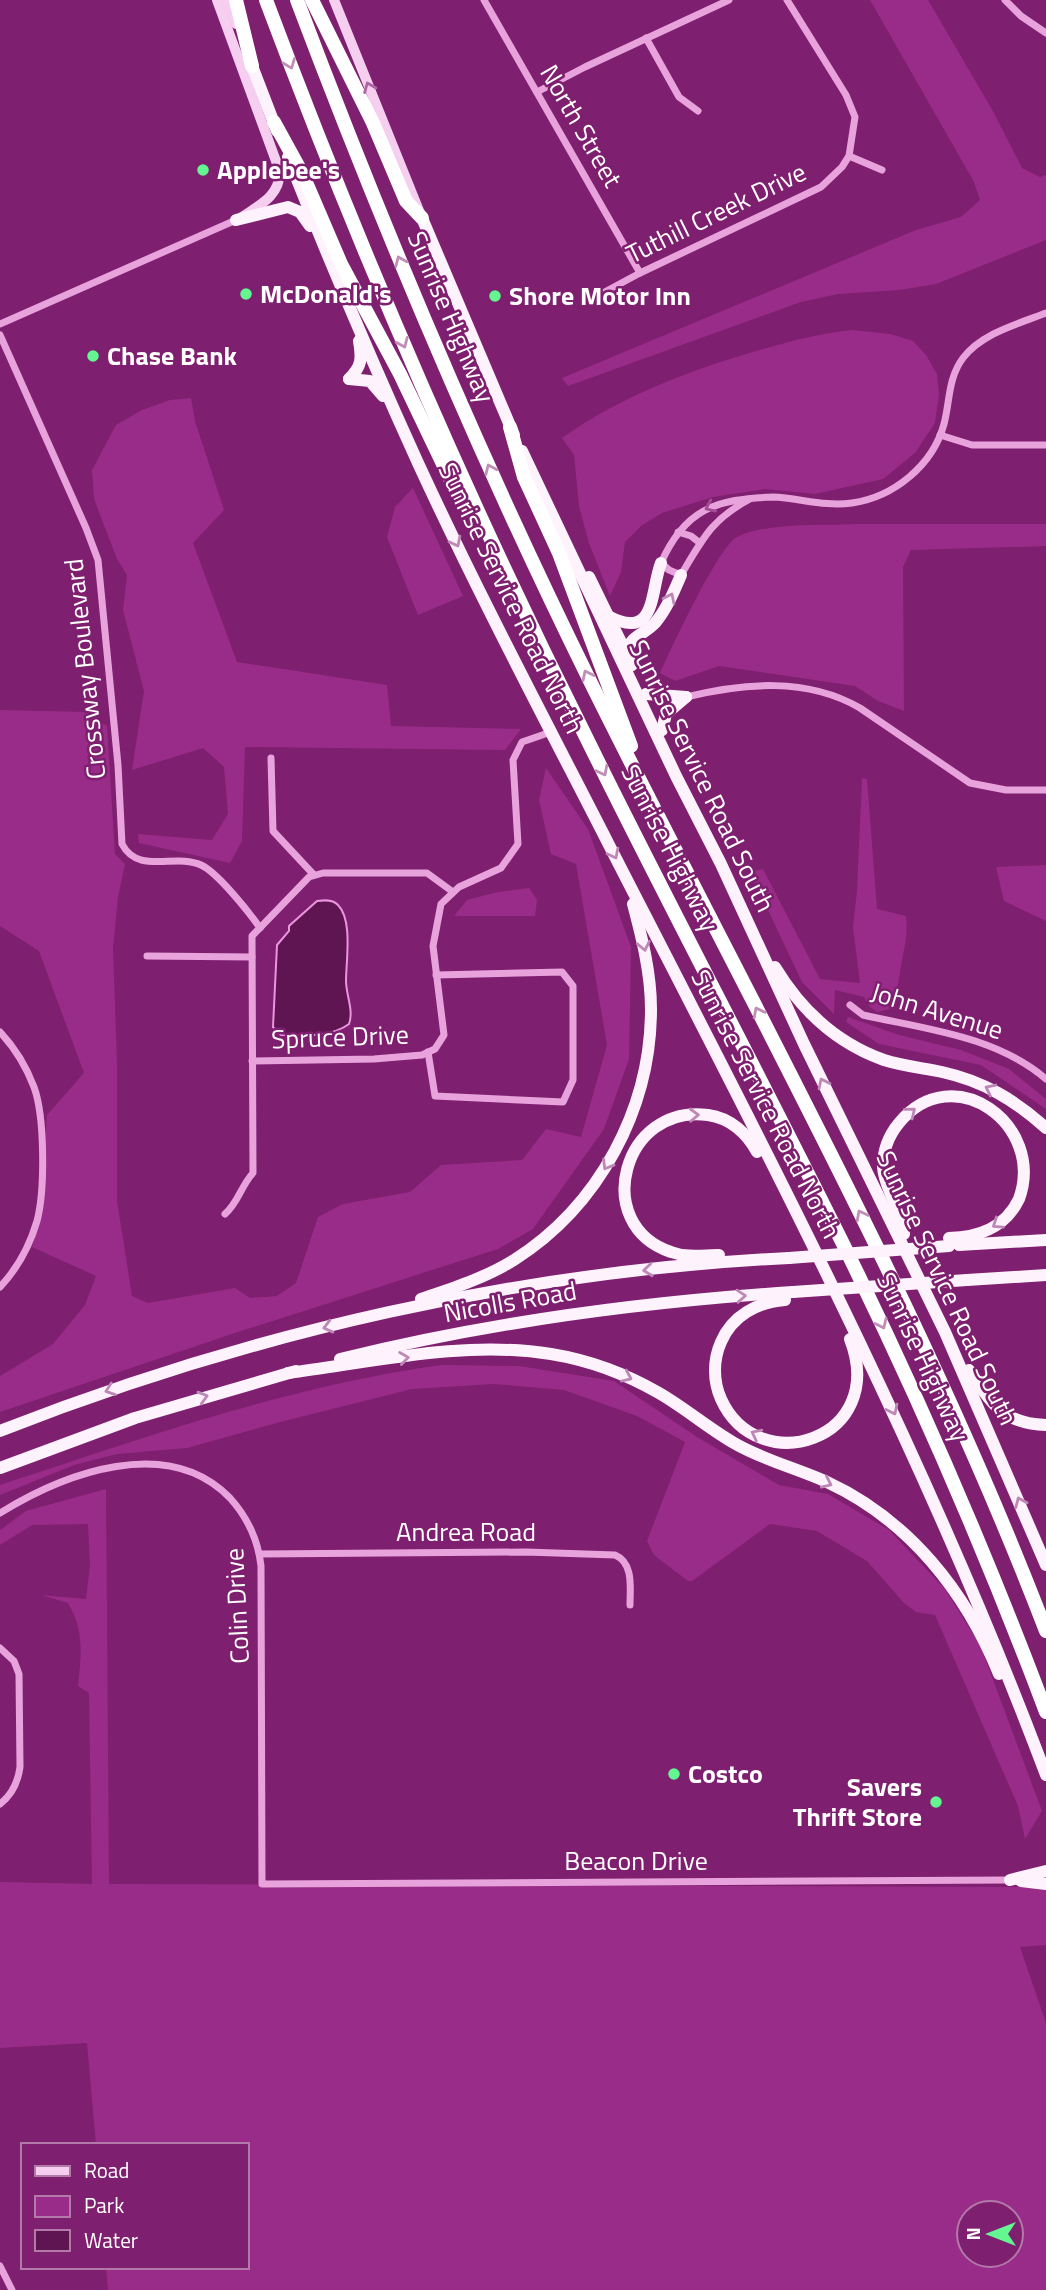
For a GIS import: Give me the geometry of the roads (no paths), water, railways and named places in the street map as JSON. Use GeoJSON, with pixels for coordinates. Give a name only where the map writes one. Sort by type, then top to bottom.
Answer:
{"type":"FeatureCollection","features":[{"type":"Feature","properties":{"kind":"highway"},"geometry":{"type":"LineString","coordinates":[[236,0],[252,66]]}},
{"type":"Feature","properties":{"kind":"highway","name":"Sunrise Highway"},"geometry":{"type":"LineString","coordinates":[[266,0],[380,289],[495,549],[587,741],[880,1321],[967,1513],[1046,1712]]}},
{"type":"Feature","properties":{"kind":"highway","name":"Sunrise Highway"},"geometry":{"type":"LineString","coordinates":[[297,0],[357,157],[468,420],[552,602],[904,1304],[981,1473],[1046,1631]]}},
{"type":"Feature","properties":{"kind":"highway"},"geometry":{"type":"LineString","coordinates":[[312,0],[373,123],[406,201],[422,218]]}},
{"type":"Feature","properties":{"kind":"highway","name":"Sunrise Service Road North"},"geometry":{"type":"LineString","coordinates":[[252,66],[324,248],[395,413],[445,520],[793,1206],[906,1437],[990,1630],[1046,1775]]}},
{"type":"Feature","properties":{"kind":"highway"},"geometry":{"type":"LineString","coordinates":[[274,122],[302,173],[341,264],[395,364],[454,487],[495,549]]}},
{"type":"Feature","properties":{"kind":"highway"},"geometry":{"type":"LineString","coordinates":[[236,220],[278,208],[292,208],[304,218],[324,248]]}},
{"type":"Feature","properties":{"kind":"highway","name":"Sunrise Service Road South"},"geometry":{"type":"LineString","coordinates":[[422,218],[510,427],[664,752],[701,822],[799,1034],[945,1332],[1046,1565]]}},
{"type":"Feature","properties":{"kind":"highway"},"geometry":{"type":"LineString","coordinates":[[356,324],[362,361],[349,379],[370,381],[395,413]]}},
{"type":"Feature","properties":{"kind":"highway"},"geometry":{"type":"LineString","coordinates":[[510,427],[524,477],[559,553],[651,802]]}},
{"type":"Feature","properties":{"kind":"highway"},"geometry":{"type":"LineString","coordinates":[[543,498],[580,558],[685,776],[701,822]]}},
{"type":"Feature","properties":{"kind":"highway"},"geometry":{"type":"LineString","coordinates":[[608,616],[629,622],[646,615],[652,607],[661,563]]}},
{"type":"Feature","properties":{"kind":"highway"},"geometry":{"type":"LineString","coordinates":[[626,654],[630,642],[654,624],[662,613],[681,575]]}},
{"type":"Feature","properties":{"kind":"highway"},"geometry":{"type":"LineString","coordinates":[[646,694],[686,696]]}},
{"type":"Feature","properties":{"kind":"highway"},"geometry":{"type":"LineString","coordinates":[[662,730],[666,714],[686,696]]}},
{"type":"Feature","properties":{"kind":"highway"},"geometry":{"type":"LineString","coordinates":[[365,1318],[477,1279],[521,1255],[546,1237],[577,1206],[614,1153],[638,1096],[650,1031],[648,967],[627,880]]}},
{"type":"Feature","properties":{"kind":"highway"},"geometry":{"type":"LineString","coordinates":[[753,932],[796,999],[815,1019],[837,1036],[887,1061],[958,1076],[987,1087],[1013,1101],[1046,1128]]}},
{"type":"Feature","properties":{"kind":"highway"},"geometry":{"type":"LineString","coordinates":[[912,1264],[896,1206],[885,1182],[885,1149],[898,1124],[918,1106],[945,1097],[962,1097],[989,1104],[1010,1122],[1023,1145],[1026,1175],[1022,1195],[1003,1221],[979,1234],[949,1242]]}},
{"type":"Feature","properties":{"kind":"highway"},"geometry":{"type":"LineString","coordinates":[[761,1259],[678,1254],[668,1252],[651,1241],[632,1218],[625,1199],[625,1179],[634,1149],[649,1131],[677,1117],[698,1114],[719,1117],[736,1126],[751,1141],[793,1206]]}},
{"type":"Feature","properties":{"kind":"highway"},"geometry":{"type":"LineString","coordinates":[[949,1242],[1046,1240]]}},
{"type":"Feature","properties":{"kind":"highway","name":"Nicolls Road"},"geometry":{"type":"LineString","coordinates":[[0,1431],[160,1374],[365,1318],[456,1299],[642,1270],[897,1249],[949,1242]]}},
{"type":"Feature","properties":{"kind":"highway"},"geometry":{"type":"LineString","coordinates":[[831,1282],[859,1364],[855,1394],[847,1413],[831,1429],[802,1441],[779,1442],[757,1436],[738,1424],[730,1415],[719,1393],[715,1367],[721,1340],[735,1320],[745,1312],[793,1296],[847,1288],[1046,1275]]}},
{"type":"Feature","properties":{"kind":"highway"},"geometry":{"type":"LineString","coordinates":[[967,1280],[1046,1283]]}},
{"type":"Feature","properties":{"kind":"highway","name":"Nicolls Road"},"geometry":{"type":"LineString","coordinates":[[0,1468],[135,1418],[288,1373],[410,1343],[528,1321],[633,1306],[793,1296]]}},
{"type":"Feature","properties":{"kind":"highway"},"geometry":{"type":"LineString","coordinates":[[945,1332],[994,1406],[1023,1423],[1046,1425]]}},
{"type":"Feature","properties":{"kind":"highway"},"geometry":{"type":"LineString","coordinates":[[288,1373],[485,1349],[531,1351],[570,1358],[627,1376],[660,1394],[738,1445],[845,1491],[909,1538],[954,1590],[978,1628],[1019,1726],[1046,1775]]}},
{"type":"Feature","properties":{"kind":"highway"},"geometry":{"type":"LineString","coordinates":[[1010,1880],[1046,1871]]}},
{"type":"Feature","properties":{"kind":"highway"},"geometry":{"type":"LineString","coordinates":[[1010,1880],[1046,1884]]}},
{"type":"Feature","properties":{"kind":"main road"},"geometry":{"type":"LineString","coordinates":[[217,0],[280,172],[278,187],[271,197],[236,220]]}},
{"type":"Feature","properties":{"kind":"main road","name":"Sunrise Service Road North"},"geometry":{"type":"LineString","coordinates":[[227,0],[252,66]]}},
{"type":"Feature","properties":{"kind":"main road","name":"Sunrise Service Road South"},"geometry":{"type":"LineString","coordinates":[[334,0],[422,218]]}},
{"type":"Feature","properties":{"kind":"street","name":"North Street"},"geometry":{"type":"LineString","coordinates":[[484,0],[640,273]]}},
{"type":"Feature","properties":{"kind":"street"},"geometry":{"type":"LineString","coordinates":[[537,92],[729,0]]}},
{"type":"Feature","properties":{"kind":"street"},"geometry":{"type":"LineString","coordinates":[[788,0],[848,97],[855,117],[849,156],[882,170]]}},
{"type":"Feature","properties":{"kind":"street"},"geometry":{"type":"LineString","coordinates":[[1005,0],[1021,16],[1046,33]]}},
{"type":"Feature","properties":{"kind":"street"},"geometry":{"type":"LineString","coordinates":[[646,38],[678,97],[698,111]]}},
{"type":"Feature","properties":{"kind":"street","name":"Tuthill Creek Drive"},"geometry":{"type":"LineString","coordinates":[[587,301],[821,187],[842,167],[849,156]]}},
{"type":"Feature","properties":{"kind":"street"},"geometry":{"type":"LineString","coordinates":[[0,324],[236,220]]}},
{"type":"Feature","properties":{"kind":"street"},"geometry":{"type":"LineString","coordinates":[[750,499],[725,513],[700,543],[681,575],[661,563],[678,532],[687,522],[704,509],[727,501],[750,499],[784,498],[834,505],[872,499],[892,490],[911,476],[926,459],[940,435],[951,380],[970,350],[1001,330],[1046,313]]}},
{"type":"Feature","properties":{"kind":"street","name":"Crossway Boulevard"},"geometry":{"type":"LineString","coordinates":[[0,335],[98,560],[118,765],[122,844],[127,853],[142,861],[192,862],[205,867],[260,928]]}},
{"type":"Feature","properties":{"kind":"street"},"geometry":{"type":"LineString","coordinates":[[940,435],[972,445],[1046,445]]}},
{"type":"Feature","properties":{"kind":"street"},"geometry":{"type":"LineString","coordinates":[[678,532],[691,536],[700,543]]}},
{"type":"Feature","properties":{"kind":"street"},"geometry":{"type":"LineString","coordinates":[[686,696],[764,685],[818,690],[860,708],[970,783],[1006,790],[1046,790]]}},
{"type":"Feature","properties":{"kind":"street"},"geometry":{"type":"LineString","coordinates":[[271,758],[272,831],[314,875],[427,873],[453,892],[501,868],[519,844],[513,760],[522,742],[551,732]]}},
{"type":"Feature","properties":{"kind":"street","name":"Spruce Drive"},"geometry":{"type":"LineString","coordinates":[[225,1214],[235,1206],[253,1173],[252,936],[314,875]]}},
{"type":"Feature","properties":{"kind":"street","name":"Spruce Drive"},"geometry":{"type":"LineString","coordinates":[[253,1060],[374,1059],[422,1055],[435,1049],[444,1035],[433,946],[440,904],[453,892]]}},
{"type":"Feature","properties":{"kind":"street"},"geometry":{"type":"LineString","coordinates":[[146,956],[252,957]]}},
{"type":"Feature","properties":{"kind":"street","name":"Spruce Drive"},"geometry":{"type":"LineString","coordinates":[[428,1052],[435,1096],[563,1102],[573,1080],[573,986],[562,972],[436,975]]}},
{"type":"Feature","properties":{"kind":"street","name":"John Avenue"},"geometry":{"type":"LineString","coordinates":[[850,1005],[863,1015],[975,1041],[1016,1059],[1046,1079]]}},
{"type":"Feature","properties":{"kind":"street"},"geometry":{"type":"LineString","coordinates":[[0,1032],[24,1065],[35,1089],[40,1115],[41,1145],[41,1191],[37,1220],[28,1246],[16,1268],[0,1287]]}},
{"type":"Feature","properties":{"kind":"street","name":"Colin Drive"},"geometry":{"type":"LineString","coordinates":[[0,1513],[52,1486],[80,1476],[132,1465],[164,1465],[196,1473],[207,1478],[233,1502],[251,1528],[260,1554],[261,1884]]}},
{"type":"Feature","properties":{"kind":"street","name":"Andrea Road"},"geometry":{"type":"LineString","coordinates":[[260,1554],[537,1552],[610,1555],[620,1557],[627,1564],[630,1605]]}},
{"type":"Feature","properties":{"kind":"street"},"geometry":{"type":"LineString","coordinates":[[0,1648],[18,1668],[20,1767],[18,1781],[11,1794],[0,1804]]}},
{"type":"Feature","properties":{"kind":"street","name":"Beacon Drive"},"geometry":{"type":"LineString","coordinates":[[261,1884],[1010,1880]]}},
{"type":"Feature","properties":{"kind":"street"},"geometry":{"type":"LineString","coordinates":[[0,2266],[12,2290]]}},
{"type":"Feature","properties":{"kind":"water"},"geometry":{"type":"Polygon","coordinates":[[[328,900],[336,903],[346,920],[346,981],[351,1013],[349,1024],[325,1034],[281,1035],[273,1027],[277,945],[289,931],[289,926],[317,901],[328,900]]]}},
{"type":"Feature","properties":{"kind":"place","name":"Applebee's"},"geometry":{"type":"Point","coordinates":[203,170]}},
{"type":"Feature","properties":{"kind":"place","name":"McDonald's"},"geometry":{"type":"Point","coordinates":[246,294]}},
{"type":"Feature","properties":{"kind":"place","name":"Shore Motor Inn"},"geometry":{"type":"Point","coordinates":[495,296]}},
{"type":"Feature","properties":{"kind":"place","name":"Chase Bank"},"geometry":{"type":"Point","coordinates":[93,356]}},
{"type":"Feature","properties":{"kind":"place","name":"Costco"},"geometry":{"type":"Point","coordinates":[674,1774]}},
{"type":"Feature","properties":{"kind":"place","name":"Savers Thrift Store"},"geometry":{"type":"Point","coordinates":[936,1802]}}]}
